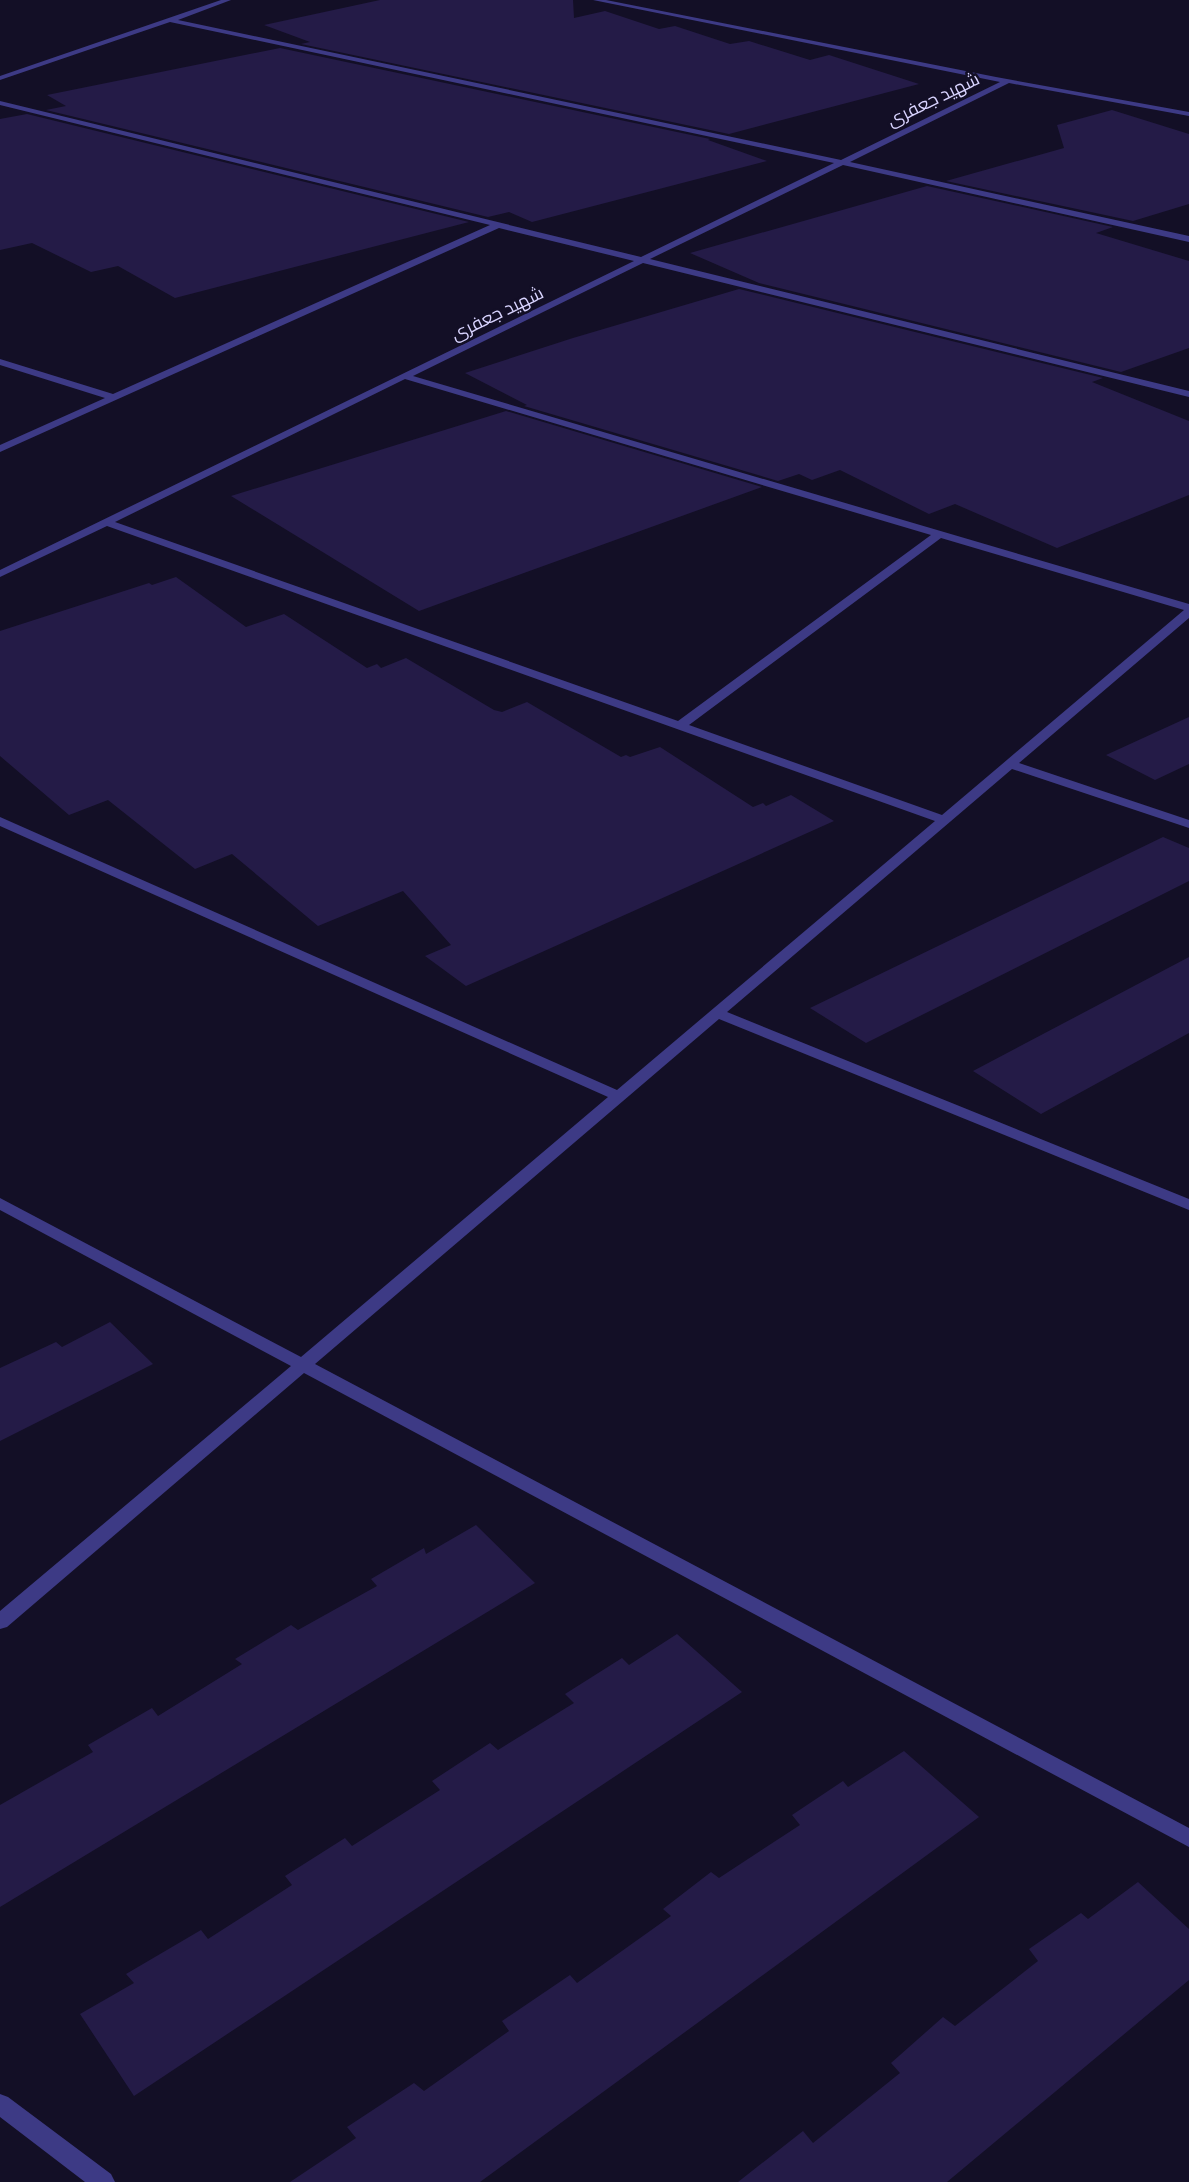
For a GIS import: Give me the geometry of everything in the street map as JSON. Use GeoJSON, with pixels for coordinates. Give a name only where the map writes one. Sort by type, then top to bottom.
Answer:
{"type":"FeatureCollection","features":[{"type":"Feature","properties":{"kind":"street"},"geometry":{"type":"LineString","coordinates":[[0,78],[228,0]]}},
{"type":"Feature","properties":{"kind":"street"},"geometry":{"type":"LineString","coordinates":[[596,0],[1189,114]]}},
{"type":"Feature","properties":{"kind":"street"},"geometry":{"type":"LineString","coordinates":[[170,21],[841,162],[1189,239]]}},
{"type":"Feature","properties":{"kind":"street","name":"شهید جعفری"},"geometry":{"type":"LineString","coordinates":[[0,574],[1008,81]]}},
{"type":"Feature","properties":{"kind":"street"},"geometry":{"type":"LineString","coordinates":[[0,103],[1189,394]]}},
{"type":"Feature","properties":{"kind":"street"},"geometry":{"type":"LineString","coordinates":[[0,449],[500,224]]}},
{"type":"Feature","properties":{"kind":"street"},"geometry":{"type":"LineString","coordinates":[[0,362],[115,398]]}},
{"type":"Feature","properties":{"kind":"street"},"geometry":{"type":"LineString","coordinates":[[404,376],[1189,610]]}},
{"type":"Feature","properties":{"kind":"street"},"geometry":{"type":"LineString","coordinates":[[106,522],[944,820]]}},
{"type":"Feature","properties":{"kind":"street"},"geometry":{"type":"LineString","coordinates":[[680,726],[939,534]]}},
{"type":"Feature","properties":{"kind":"street"},"geometry":{"type":"LineString","coordinates":[[0,1622],[1189,610]]}},
{"type":"Feature","properties":{"kind":"street"},"geometry":{"type":"LineString","coordinates":[[1010,764],[1189,825]]}},
{"type":"Feature","properties":{"kind":"street"},"geometry":{"type":"LineString","coordinates":[[0,821],[620,1096]]}},
{"type":"Feature","properties":{"kind":"street"},"geometry":{"type":"LineString","coordinates":[[717,1013],[1189,1205]]}},
{"type":"Feature","properties":{"kind":"street"},"geometry":{"type":"LineString","coordinates":[[0,1203],[1189,1838]]}},
{"type":"Feature","properties":{"kind":"street"},"geometry":{"type":"LineString","coordinates":[[0,2104],[103,2182]]}},
{"type":"Feature","properties":{"kind":"building"},"geometry":{"type":"Polygon","coordinates":[[[380,0],[573,0],[574,18],[605,11],[659,29],[675,26],[730,44],[749,41],[810,60],[829,55],[919,84],[729,134],[301,44],[310,42],[264,25],[380,0]]]}},
{"type":"Feature","properties":{"kind":"building"},"geometry":{"type":"Polygon","coordinates":[[[280,48],[710,139],[708,140],[767,161],[532,222],[509,212],[488,217],[46,110],[66,106],[47,95],[280,48]]]}},
{"type":"Feature","properties":{"kind":"building"},"geometry":{"type":"Polygon","coordinates":[[[1112,110],[1189,134],[1189,204],[1133,221],[946,181],[1064,148],[1057,125],[1112,110]]]}},
{"type":"Feature","properties":{"kind":"building"},"geometry":{"type":"Polygon","coordinates":[[[27,114],[469,222],[175,298],[118,266],[91,272],[32,243],[0,250],[0,119],[27,114]]]}},
{"type":"Feature","properties":{"kind":"building"},"geometry":{"type":"Polygon","coordinates":[[[927,186],[1113,227],[1096,233],[1189,261],[1189,348],[1121,372],[759,283],[690,253],[927,186]]]}},
{"type":"Feature","properties":{"kind":"building"},"geometry":{"type":"Polygon","coordinates":[[[739,289],[1103,378],[1092,382],[1189,421],[1189,495],[1057,548],[955,504],[929,514],[840,470],[812,480],[799,474],[778,481],[524,406],[527,405],[465,373],[573,338],[739,289]]]}},
{"type":"Feature","properties":{"kind":"building"},"geometry":{"type":"Polygon","coordinates":[[[506,411],[762,487],[419,611],[231,496],[506,411]]]}},
{"type":"Feature","properties":{"kind":"building"},"geometry":{"type":"Polygon","coordinates":[[[176,577],[246,627],[284,614],[367,668],[377,664],[381,668],[406,658],[494,710],[502,712],[527,702],[621,757],[626,755],[630,757],[660,747],[753,807],[763,803],[766,806],[791,795],[834,821],[466,986],[425,956],[451,945],[403,891],[318,926],[232,854],[195,869],[108,800],[69,815],[0,756],[0,631],[149,583],[152,585],[176,577]]]}},
{"type":"Feature","properties":{"kind":"building"},"geometry":{"type":"Polygon","coordinates":[[[1189,717],[1189,764],[1155,780],[1106,755],[1189,717]]]}},
{"type":"Feature","properties":{"kind":"building"},"geometry":{"type":"Polygon","coordinates":[[[1163,837],[1189,848],[1189,881],[866,1043],[810,1008],[1163,837]]]}},
{"type":"Feature","properties":{"kind":"building"},"geometry":{"type":"Polygon","coordinates":[[[1189,957],[1189,1033],[1041,1114],[973,1071],[1189,957]]]}},
{"type":"Feature","properties":{"kind":"building"},"geometry":{"type":"Polygon","coordinates":[[[110,1322],[153,1364],[0,1441],[0,1368],[56,1342],[62,1347],[110,1322]]]}},
{"type":"Feature","properties":{"kind":"building"},"geometry":{"type":"Polygon","coordinates":[[[476,1525],[535,1583],[0,1907],[0,1805],[93,1752],[88,1745],[152,1708],[158,1716],[242,1664],[235,1659],[291,1625],[298,1630],[377,1586],[371,1579],[424,1548],[426,1554],[476,1525]]]}},
{"type":"Feature","properties":{"kind":"building"},"geometry":{"type":"Polygon","coordinates":[[[677,1634],[742,1692],[134,2096],[80,2014],[134,1983],[126,1974],[201,1930],[208,1939],[292,1885],[285,1876],[345,1838],[352,1846],[440,1790],[432,1781],[490,1743],[498,1750],[574,1703],[565,1694],[622,1658],[629,1665],[677,1634]]]}},
{"type":"Feature","properties":{"kind":"building"},"geometry":{"type":"Polygon","coordinates":[[[904,1751],[979,1817],[480,2182],[290,2182],[356,2138],[347,2127],[414,2083],[424,2091],[509,2031],[502,2021],[570,1975],[577,1983],[671,1916],[663,1909],[711,1872],[719,1878],[800,1825],[792,1815],[843,1781],[848,1787],[904,1751]]]}},
{"type":"Feature","properties":{"kind":"building"},"geometry":{"type":"Polygon","coordinates":[[[1138,1882],[1189,1929],[1189,1980],[947,2182],[738,2182],[803,2131],[813,2143],[900,2073],[891,2063],[943,2017],[955,2026],[1038,1961],[1029,1949],[1081,1913],[1088,1919],[1138,1882]]]}}]}
